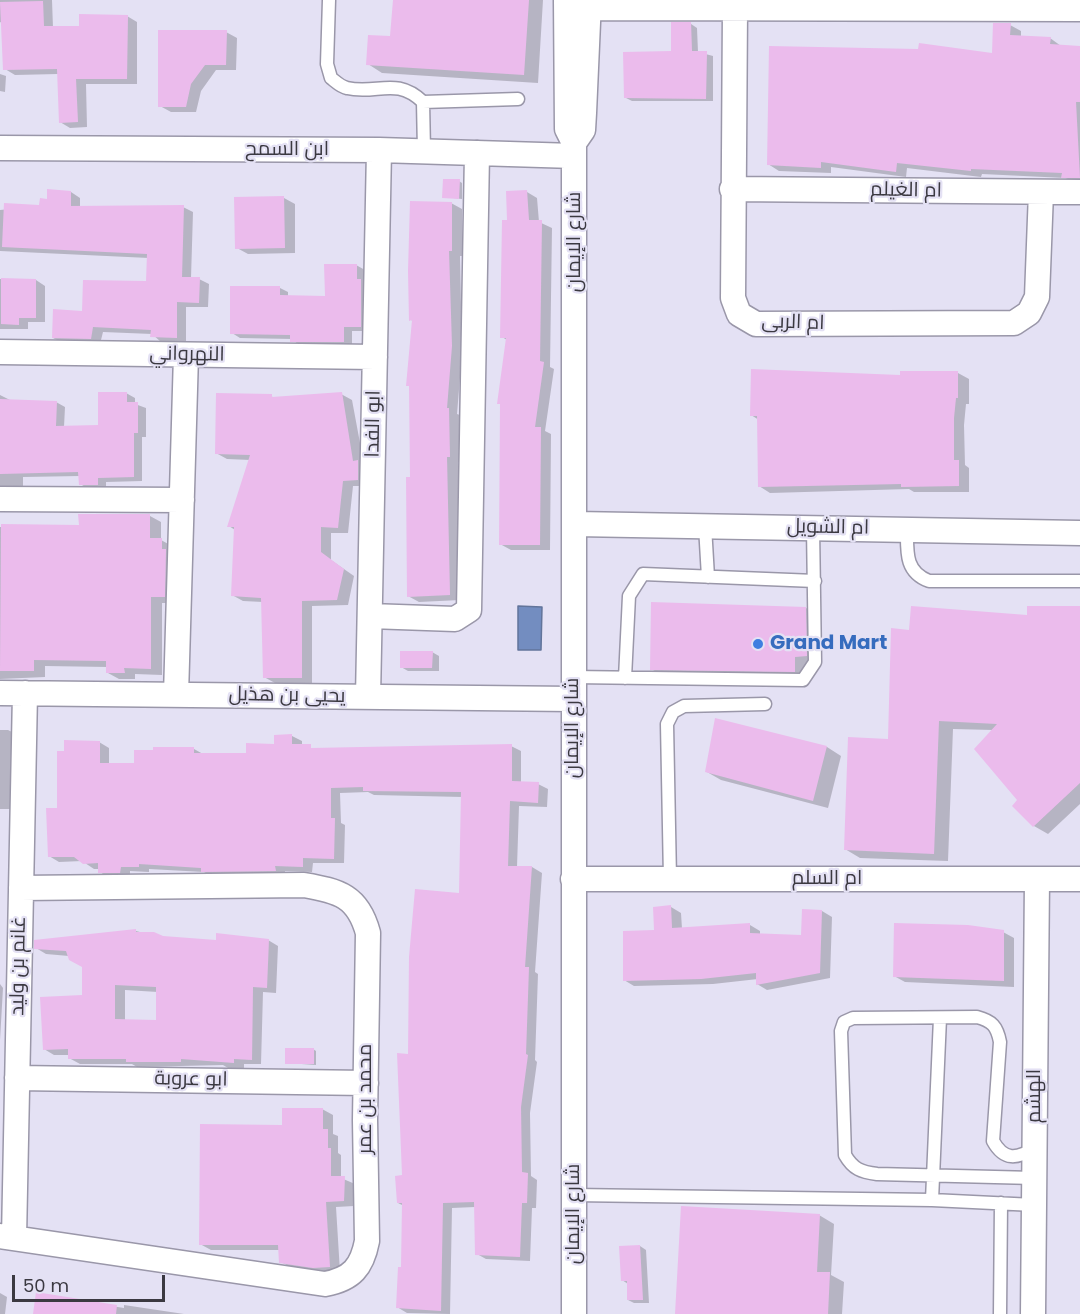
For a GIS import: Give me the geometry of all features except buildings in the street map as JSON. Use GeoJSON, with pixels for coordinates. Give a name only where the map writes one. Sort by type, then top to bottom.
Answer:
{"type":"FeatureCollection","features":[{"type":"Feature","properties":{"kind":"street","name":"شارع الإيمان"},"geometry":{"type":"LineString","coordinates":[[566,0],[567,129],[574,149],[576,524],[573,688],[574,1314]]}},
{"type":"Feature","properties":{"kind":"street","name":"شارع الإيمان"},"geometry":{"type":"LineString","coordinates":[[574,149],[583,130],[585,112],[589,4]]}},
{"type":"Feature","properties":{"kind":"street"},"geometry":{"type":"LineString","coordinates":[[589,4],[735,9],[1080,9]]}},
{"type":"Feature","properties":{"kind":"street","name":"ام الربى"},"geometry":{"type":"LineString","coordinates":[[735,9],[733,298],[739,314],[756,324],[1014,323],[1029,313],[1037,297],[1041,192]]}},
{"type":"Feature","properties":{"kind":"street","name":"ابن السمح"},"geometry":{"type":"LineString","coordinates":[[0,148],[379,150],[477,153],[574,149]]}},
{"type":"Feature","properties":{"kind":"street","name":"ابو الفدا"},"geometry":{"type":"LineString","coordinates":[[368,697],[379,150]]}},
{"type":"Feature","properties":{"kind":"street"},"geometry":{"type":"LineString","coordinates":[[370,616],[455,618],[469,610],[477,153]]}},
{"type":"Feature","properties":{"kind":"street","name":"ام الغيلم"},"geometry":{"type":"LineString","coordinates":[[732,189],[1080,192]]}},
{"type":"Feature","properties":{"kind":"street","name":"النهرواني"},"geometry":{"type":"LineString","coordinates":[[0,352],[375,357]]}},
{"type":"Feature","properties":{"kind":"street"},"geometry":{"type":"LineString","coordinates":[[176,695],[186,355]]}},
{"type":"Feature","properties":{"kind":"street"},"geometry":{"type":"LineString","coordinates":[[0,499],[182,500]]}},
{"type":"Feature","properties":{"kind":"street","name":"ام الشويل"},"geometry":{"type":"LineString","coordinates":[[576,524],[1080,533]]}},
{"type":"Feature","properties":{"kind":"street","name":"يحيى بن هذيل"},"geometry":{"type":"LineString","coordinates":[[0,693],[368,697],[573,688]]}},
{"type":"Feature","properties":{"kind":"street","name":"غانم بن وليد"},"geometry":{"type":"LineString","coordinates":[[7,1237],[17,1078],[25,693]]}},
{"type":"Feature","properties":{"kind":"street","name":"ام السلم"},"geometry":{"type":"LineString","coordinates":[[573,879],[1080,879]]}},
{"type":"Feature","properties":{"kind":"street","name":"الهشم"},"geometry":{"type":"LineString","coordinates":[[1033,1314],[1036,879]]}},
{"type":"Feature","properties":{"kind":"street","name":"محمد بن عمر"},"geometry":{"type":"LineString","coordinates":[[7,1237],[325,1284],[343,1280],[355,1272],[363,1260],[367,1241],[368,933],[363,913],[348,898],[332,890],[304,885],[21,888]]}},
{"type":"Feature","properties":{"kind":"street","name":"ابو عروبة"},"geometry":{"type":"LineString","coordinates":[[17,1078],[366,1083]]}},
{"type":"Feature","properties":{"kind":"lane"},"geometry":{"type":"LineString","coordinates":[[329,0],[327,64],[331,78],[346,88],[394,87],[412,91],[423,102],[424,151]]}},
{"type":"Feature","properties":{"kind":"lane"},"geometry":{"type":"LineString","coordinates":[[423,102],[518,99]]}},
{"type":"Feature","properties":{"kind":"lane"},"geometry":{"type":"LineString","coordinates":[[705,526],[708,577]]}},
{"type":"Feature","properties":{"kind":"lane"},"geometry":{"type":"LineString","coordinates":[[573,688],[625,678],[803,680],[814,662],[813,528]]}},
{"type":"Feature","properties":{"kind":"lane"},"geometry":{"type":"LineString","coordinates":[[907,530],[908,561],[916,574],[929,581],[1080,581]]}},
{"type":"Feature","properties":{"kind":"lane"},"geometry":{"type":"LineString","coordinates":[[625,678],[629,596],[644,574],[815,581]]}},
{"type":"Feature","properties":{"kind":"lane"},"geometry":{"type":"LineString","coordinates":[[670,879],[667,724],[672,712],[684,706],[765,704]]}},
{"type":"Feature","properties":{"kind":"lane"},"geometry":{"type":"LineString","coordinates":[[1034,1178],[877,1174],[863,1172],[852,1166],[845,1155],[841,1031],[844,1022],[854,1018],[976,1017],[989,1020],[997,1028],[1000,1042],[993,1141],[997,1148],[1012,1157],[1021,1157],[1035,1148]]}},
{"type":"Feature","properties":{"kind":"lane"},"geometry":{"type":"LineString","coordinates":[[933,1200],[940,1018]]}},
{"type":"Feature","properties":{"kind":"lane"},"geometry":{"type":"LineString","coordinates":[[573,1195],[933,1200],[1034,1205]]}},
{"type":"Feature","properties":{"kind":"lane"},"geometry":{"type":"LineString","coordinates":[[1000,1314],[1001,1203]]}},
{"type":"Feature","properties":{"kind":"water"},"geometry":{"type":"Polygon","coordinates":[[[518,606],[542,607],[541,650],[518,650],[518,606]]]}},
{"type":"Feature","properties":{"kind":"place","name":"Grand Mart"},"geometry":{"type":"Point","coordinates":[758,644]}}]}
